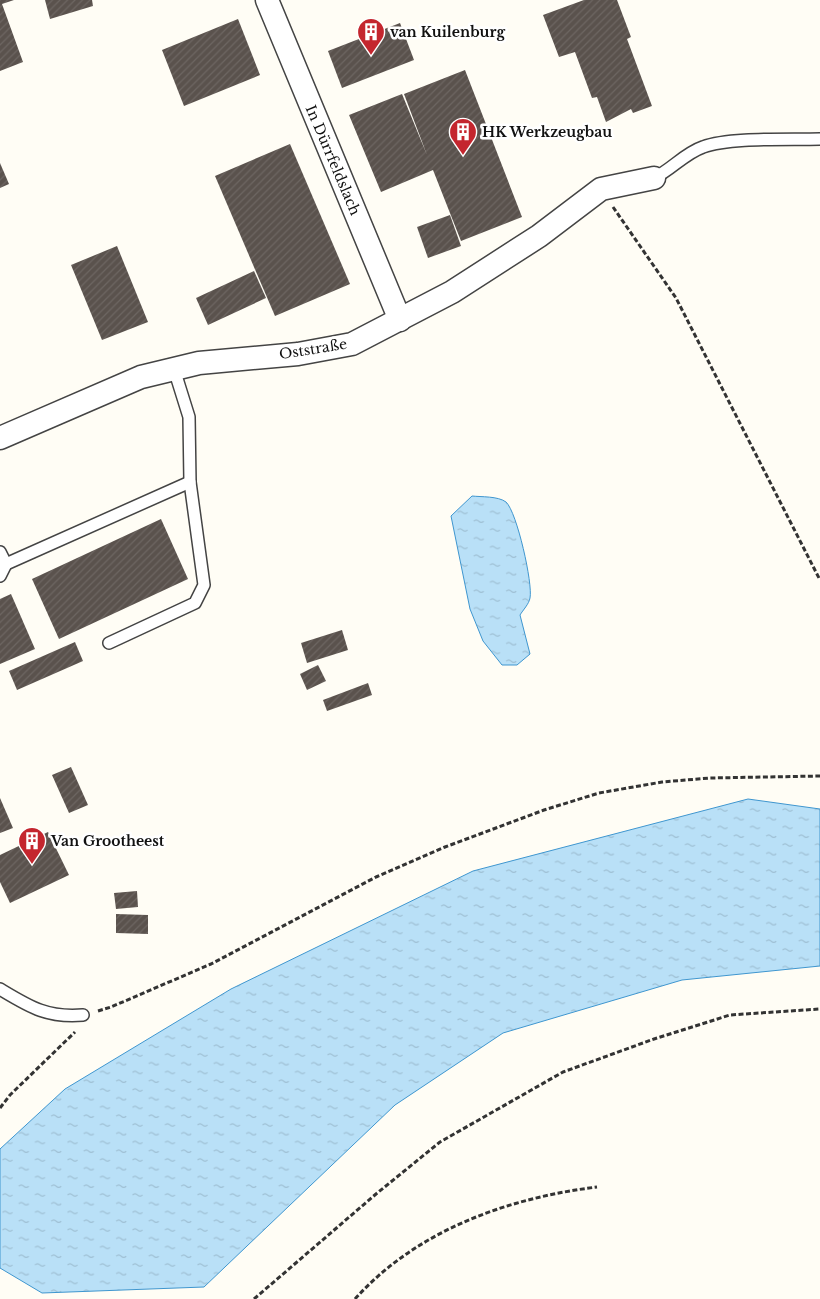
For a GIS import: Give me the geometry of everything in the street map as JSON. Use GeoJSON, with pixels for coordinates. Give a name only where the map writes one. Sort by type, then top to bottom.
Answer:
{"type":"FeatureCollection","features":[{"type":"Feature","properties":{"kind":"street","name":"In Dürrfeldslach"},"geometry":{"type":"LineString","coordinates":[[267,0],[400,320]]}},
{"type":"Feature","properties":{"kind":"street","name":"Oststraße"},"geometry":{"type":"LineString","coordinates":[[0,438],[142,377],[199,363],[298,354],[352,344],[452,292],[538,236],[600,189],[654,178]]}},
{"type":"Feature","properties":{"kind":"lane"},"geometry":{"type":"LineString","coordinates":[[654,178],[667,172],[702,147],[724,142],[820,139]]}},
{"type":"Feature","properties":{"kind":"lane"},"geometry":{"type":"LineString","coordinates":[[109,643],[195,603],[204,585],[190,482],[189,417],[174,369]]}},
{"type":"Feature","properties":{"kind":"lane"},"geometry":{"type":"LineString","coordinates":[[0,576],[6,564],[190,482]]}},
{"type":"Feature","properties":{"kind":"lane"},"geometry":{"type":"LineString","coordinates":[[0,552],[6,564]]}},
{"type":"Feature","properties":{"kind":"lane"},"geometry":{"type":"LineString","coordinates":[[0,989],[43,1013],[62,1017],[83,1015]]}},
{"type":"Feature","properties":{"kind":"path"},"geometry":{"type":"LineString","coordinates":[[600,189],[676,298],[820,580]]}},
{"type":"Feature","properties":{"kind":"path"},"geometry":{"type":"LineString","coordinates":[[0,1108],[10,1095],[82,1026],[83,1015],[111,1008],[211,964],[376,877],[445,847],[544,810],[599,793],[662,782],[710,778],[820,776]]}},
{"type":"Feature","properties":{"kind":"path"},"geometry":{"type":"LineString","coordinates":[[254,1299],[440,1142],[563,1072],[654,1039],[730,1015],[820,1009]]}},
{"type":"Feature","properties":{"kind":"path"},"geometry":{"type":"LineString","coordinates":[[355,1299],[416,1248],[460,1223],[533,1198],[558,1192],[597,1187]]}},
{"type":"Feature","properties":{"kind":"water"},"geometry":{"type":"Polygon","coordinates":[[[472,496],[494,498],[506,502],[515,519],[519,533],[527,564],[530,590],[530,598],[520,615],[530,654],[517,665],[502,665],[483,641],[470,609],[451,516],[472,496]]]}},
{"type":"Feature","properties":{"kind":"water"},"geometry":{"type":"Polygon","coordinates":[[[748,799],[820,809],[820,966],[682,980],[503,1033],[395,1105],[204,1287],[42,1293],[0,1268],[0,1149],[65,1089],[231,989],[473,871],[748,799]]]}},
{"type":"Feature","properties":{"kind":"building"},"geometry":{"type":"Polygon","coordinates":[[[0,0],[14,0],[2,4],[23,62],[0,71],[0,0]]]}},
{"type":"Feature","properties":{"kind":"building"},"geometry":{"type":"Polygon","coordinates":[[[45,0],[92,0],[93,6],[50,19],[45,0]]]}},
{"type":"Feature","properties":{"kind":"building"},"geometry":{"type":"Polygon","coordinates":[[[584,0],[617,0],[631,37],[627,39],[652,106],[633,113],[631,109],[606,122],[597,97],[592,98],[575,52],[559,57],[543,15],[584,0]]]}},
{"type":"Feature","properties":{"kind":"building"},"geometry":{"type":"Polygon","coordinates":[[[238,19],[260,75],[184,106],[162,50],[238,19]]]}},
{"type":"Feature","properties":{"kind":"building","name":"van Kuilenburg"},"geometry":{"type":"Polygon","coordinates":[[[400,23],[414,60],[342,88],[328,51],[400,23]]]}},
{"type":"Feature","properties":{"kind":"building","name":"HK Werkzeugbau"},"geometry":{"type":"Polygon","coordinates":[[[465,70],[522,217],[461,241],[433,170],[381,192],[349,115],[402,94],[427,155],[404,94],[465,70]]]}},
{"type":"Feature","properties":{"kind":"building"},"geometry":{"type":"Polygon","coordinates":[[[290,144],[350,284],[275,316],[215,176],[290,144]]]}},
{"type":"Feature","properties":{"kind":"building"},"geometry":{"type":"Polygon","coordinates":[[[0,163],[9,184],[0,188],[0,163]]]}},
{"type":"Feature","properties":{"kind":"building"},"geometry":{"type":"Polygon","coordinates":[[[450,215],[461,246],[428,258],[417,227],[450,215]]]}},
{"type":"Feature","properties":{"kind":"building"},"geometry":{"type":"Polygon","coordinates":[[[117,246],[148,322],[102,340],[71,265],[117,246]]]}},
{"type":"Feature","properties":{"kind":"building"},"geometry":{"type":"Polygon","coordinates":[[[254,271],[266,298],[208,325],[196,298],[254,271]]]}},
{"type":"Feature","properties":{"kind":"building"},"geometry":{"type":"Polygon","coordinates":[[[161,519],[188,579],[59,639],[32,579],[161,519]]]}},
{"type":"Feature","properties":{"kind":"building"},"geometry":{"type":"Polygon","coordinates":[[[11,594],[35,649],[0,664],[0,599],[11,594]]]}},
{"type":"Feature","properties":{"kind":"building"},"geometry":{"type":"Polygon","coordinates":[[[342,630],[348,650],[307,663],[301,643],[342,630]]]}},
{"type":"Feature","properties":{"kind":"building"},"geometry":{"type":"Polygon","coordinates":[[[75,642],[83,661],[17,690],[9,671],[75,642]]]}},
{"type":"Feature","properties":{"kind":"building"},"geometry":{"type":"Polygon","coordinates":[[[318,665],[326,681],[307,690],[300,674],[318,665]]]}},
{"type":"Feature","properties":{"kind":"building"},"geometry":{"type":"Polygon","coordinates":[[[368,683],[372,695],[327,711],[323,700],[368,683]]]}},
{"type":"Feature","properties":{"kind":"building"},"geometry":{"type":"Polygon","coordinates":[[[71,767],[88,805],[69,813],[52,775],[71,767]]]}},
{"type":"Feature","properties":{"kind":"building"},"geometry":{"type":"Polygon","coordinates":[[[0,798],[13,828],[0,833],[0,798]]]}},
{"type":"Feature","properties":{"kind":"building","name":"Van Grootheest"},"geometry":{"type":"Polygon","coordinates":[[[48,832],[69,875],[10,903],[0,882],[0,855],[48,832]]]}},
{"type":"Feature","properties":{"kind":"building"},"geometry":{"type":"Polygon","coordinates":[[[137,891],[138,907],[116,909],[114,893],[137,891]]]}},
{"type":"Feature","properties":{"kind":"building"},"geometry":{"type":"Polygon","coordinates":[[[116,914],[148,915],[148,934],[116,933],[116,914]]]}},
{"type":"Feature","properties":{"kind":"place","name":"van Kuilenburg"},"geometry":{"type":"Point","coordinates":[371,56]}},
{"type":"Feature","properties":{"kind":"place","name":"HK Werkzeugbau"},"geometry":{"type":"Point","coordinates":[463,156]}},
{"type":"Feature","properties":{"kind":"place","name":"Van Grootheest"},"geometry":{"type":"Point","coordinates":[32,865]}}]}
